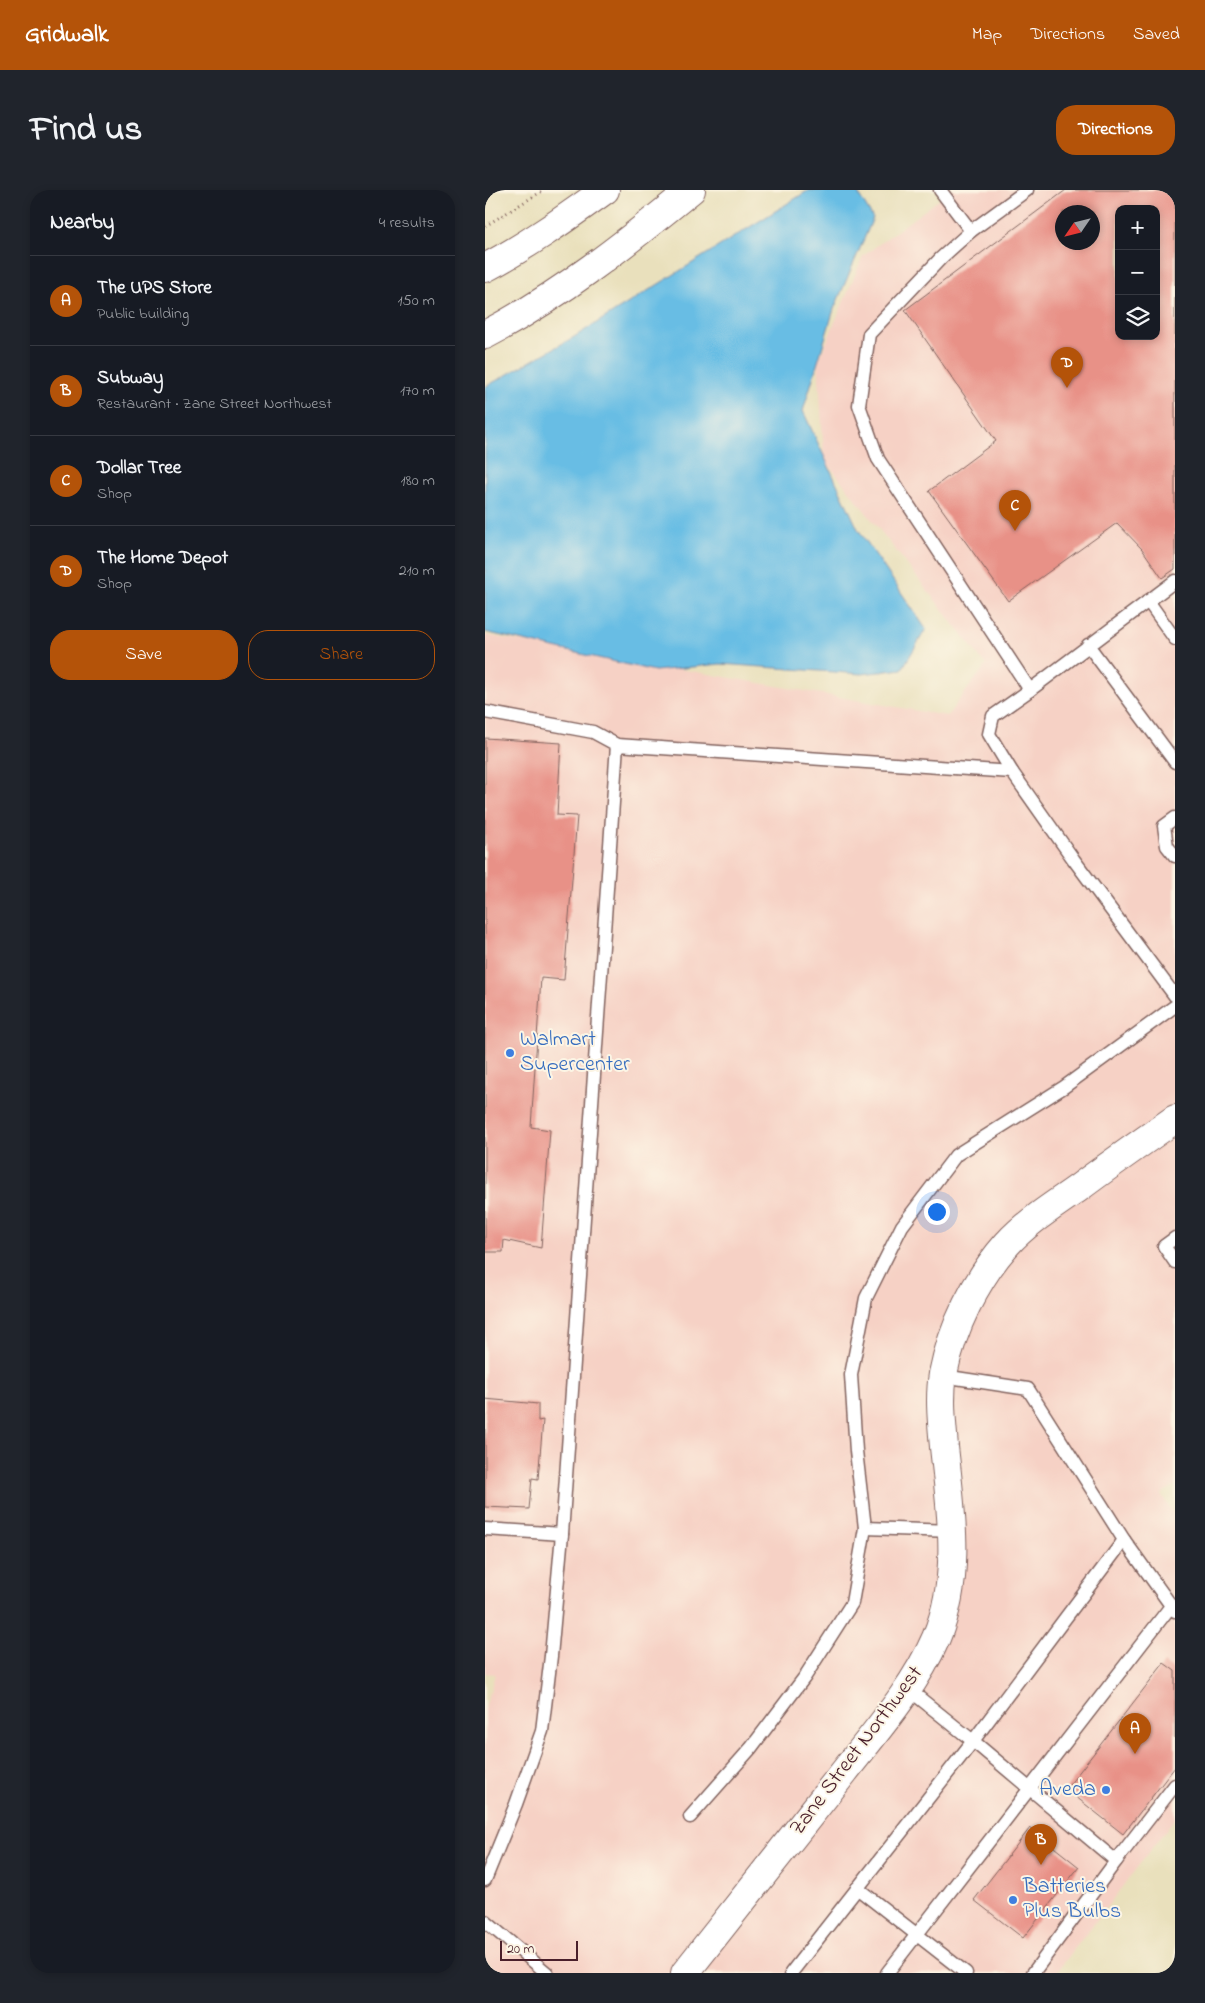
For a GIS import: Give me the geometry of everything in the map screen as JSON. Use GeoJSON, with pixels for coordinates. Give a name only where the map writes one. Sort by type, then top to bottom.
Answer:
{"type":"FeatureCollection","features":[{"type":"Feature","properties":{"kind":"street"},"geometry":{"type":"LineString","coordinates":[[485,268],[529,242],[605,190]]}},
{"type":"Feature","properties":{"kind":"street"},"geometry":{"type":"LineString","coordinates":[[485,335],[564,288],[619,249],[691,190]]}},
{"type":"Feature","properties":{"kind":"street","name":"Zane Street Northwest"},"geometry":{"type":"LineString","coordinates":[[685,1973],[883,1722],[919,1671],[936,1638],[949,1590],[953,1561],[951,1494],[941,1411],[943,1376],[952,1341],[966,1307],[983,1276],[1007,1244],[1033,1220],[1175,1119]]}},
{"type":"Feature","properties":{"kind":"lane"},"geometry":{"type":"LineString","coordinates":[[940,190],[971,231]]}},
{"type":"Feature","properties":{"kind":"lane"},"geometry":{"type":"LineString","coordinates":[[1027,190],[971,231],[941,258],[869,334],[859,404],[878,459],[1030,690]]}},
{"type":"Feature","properties":{"kind":"lane"},"geometry":{"type":"LineString","coordinates":[[1175,581],[993,716],[989,734],[1012,772],[1073,860],[1175,996]]}},
{"type":"Feature","properties":{"kind":"lane"},"geometry":{"type":"LineString","coordinates":[[1148,601],[1175,639]]}},
{"type":"Feature","properties":{"kind":"lane"},"geometry":{"type":"LineString","coordinates":[[1088,645],[1175,762]]}},
{"type":"Feature","properties":{"kind":"lane"},"geometry":{"type":"LineString","coordinates":[[485,712],[593,732],[617,746],[1012,772]]}},
{"type":"Feature","properties":{"kind":"lane"},"geometry":{"type":"LineString","coordinates":[[485,1880],[516,1804],[542,1731],[551,1656],[562,1534],[617,746]]}},
{"type":"Feature","properties":{"kind":"lane"},"geometry":{"type":"LineString","coordinates":[[1175,818],[1164,826],[1167,846],[1175,856]]}},
{"type":"Feature","properties":{"kind":"lane"},"geometry":{"type":"LineString","coordinates":[[690,1817],[757,1740],[804,1678],[852,1603],[865,1528],[856,1451],[851,1375],[866,1298],[902,1226],[956,1155],[1065,1087],[1175,1006]]}},
{"type":"Feature","properties":{"kind":"lane"},"geometry":{"type":"LineString","coordinates":[[1175,1238],[1164,1246],[1175,1262]]}},
{"type":"Feature","properties":{"kind":"lane"},"geometry":{"type":"LineString","coordinates":[[887,1973],[1029,1788],[1173,1608],[1124,1540],[1029,1389],[943,1376]]}},
{"type":"Feature","properties":{"kind":"lane"},"geometry":{"type":"LineString","coordinates":[[865,1528],[953,1531]]}},
{"type":"Feature","properties":{"kind":"lane"},"geometry":{"type":"LineString","coordinates":[[485,1529],[562,1534]]}},
{"type":"Feature","properties":{"kind":"lane"},"geometry":{"type":"LineString","coordinates":[[791,1973],[973,1741],[1124,1540]]}},
{"type":"Feature","properties":{"kind":"lane"},"geometry":{"type":"LineString","coordinates":[[907,1688],[1116,1862]]}},
{"type":"Feature","properties":{"kind":"lane"},"geometry":{"type":"LineString","coordinates":[[1033,1973],[1175,1784]]}},
{"type":"Feature","properties":{"kind":"lane"},"geometry":{"type":"LineString","coordinates":[[857,1888],[966,1973]]}},
{"type":"Feature","properties":{"kind":"lane"},"geometry":{"type":"LineString","coordinates":[[485,1921],[547,1973]]}},
{"type":"Feature","properties":{"kind":"path"},"geometry":{"type":"LineString","coordinates":[[485,226],[544,190]]}},
{"type":"Feature","properties":{"kind":"shaded area"},"geometry":{"type":"Polygon","coordinates":[[[952,190],[1175,190],[1175,1485],[1161,1494],[1175,1516],[1175,1818],[1056,1973],[499,1973],[485,1961],[485,1709],[495,1674],[485,1673],[485,635],[947,716],[986,665],[824,459],[818,362],[863,256],[952,190]]]}},
{"type":"Feature","properties":{"kind":"water"},"geometry":{"type":"Polygon","coordinates":[[[809,190],[856,190],[873,218],[834,309],[803,411],[858,529],[926,629],[902,669],[862,674],[720,664],[655,671],[485,632],[485,387],[574,337],[809,190]]]}},
{"type":"Feature","properties":{"kind":"building"},"geometry":{"type":"Polygon","coordinates":[[[1066,190],[1175,190],[1175,569],[1162,578],[1142,549],[1117,523],[1008,601],[929,491],[996,441],[905,310],[1066,190]]]}},
{"type":"Feature","properties":{"kind":"building","name":"Walmart Supercenter"},"geometry":{"type":"Polygon","coordinates":[[[485,738],[561,743],[557,815],[577,816],[564,980],[541,978],[531,1127],[550,1130],[541,1248],[504,1240],[503,1252],[485,1252],[485,738]]]}},
{"type":"Feature","properties":{"kind":"building"},"geometry":{"type":"Polygon","coordinates":[[[485,1399],[538,1404],[538,1421],[543,1420],[538,1479],[532,1478],[529,1509],[485,1507],[485,1399]]]}},
{"type":"Feature","properties":{"kind":"building"},"geometry":{"type":"Polygon","coordinates":[[[1164,1663],[1175,1671],[1175,1767],[1123,1834],[1066,1789],[1164,1663]]]}},
{"type":"Feature","properties":{"kind":"building"},"geometry":{"type":"Polygon","coordinates":[[[1030,1828],[1079,1867],[1023,1938],[974,1900],[1030,1828]]]}},
{"type":"Feature","properties":{"kind":"place","name":"The Home Depot"},"geometry":{"type":"Point","coordinates":[1067,388]}},
{"type":"Feature","properties":{"kind":"place","name":"Dollar Tree"},"geometry":{"type":"Point","coordinates":[1015,531]}},
{"type":"Feature","properties":{"kind":"place","name":"Walmart Supercenter"},"geometry":{"type":"Point","coordinates":[510,1053]}},
{"type":"Feature","properties":{"kind":"place","name":"The UPS Store"},"geometry":{"type":"Point","coordinates":[1135,1754]}},
{"type":"Feature","properties":{"kind":"place","name":"Aveda"},"geometry":{"type":"Point","coordinates":[1106,1790]}},
{"type":"Feature","properties":{"kind":"place","name":"Subway"},"geometry":{"type":"Point","coordinates":[1041,1865]}},
{"type":"Feature","properties":{"kind":"place","name":"Batteries Plus Bulbs"},"geometry":{"type":"Point","coordinates":[1013,1900]}}]}
